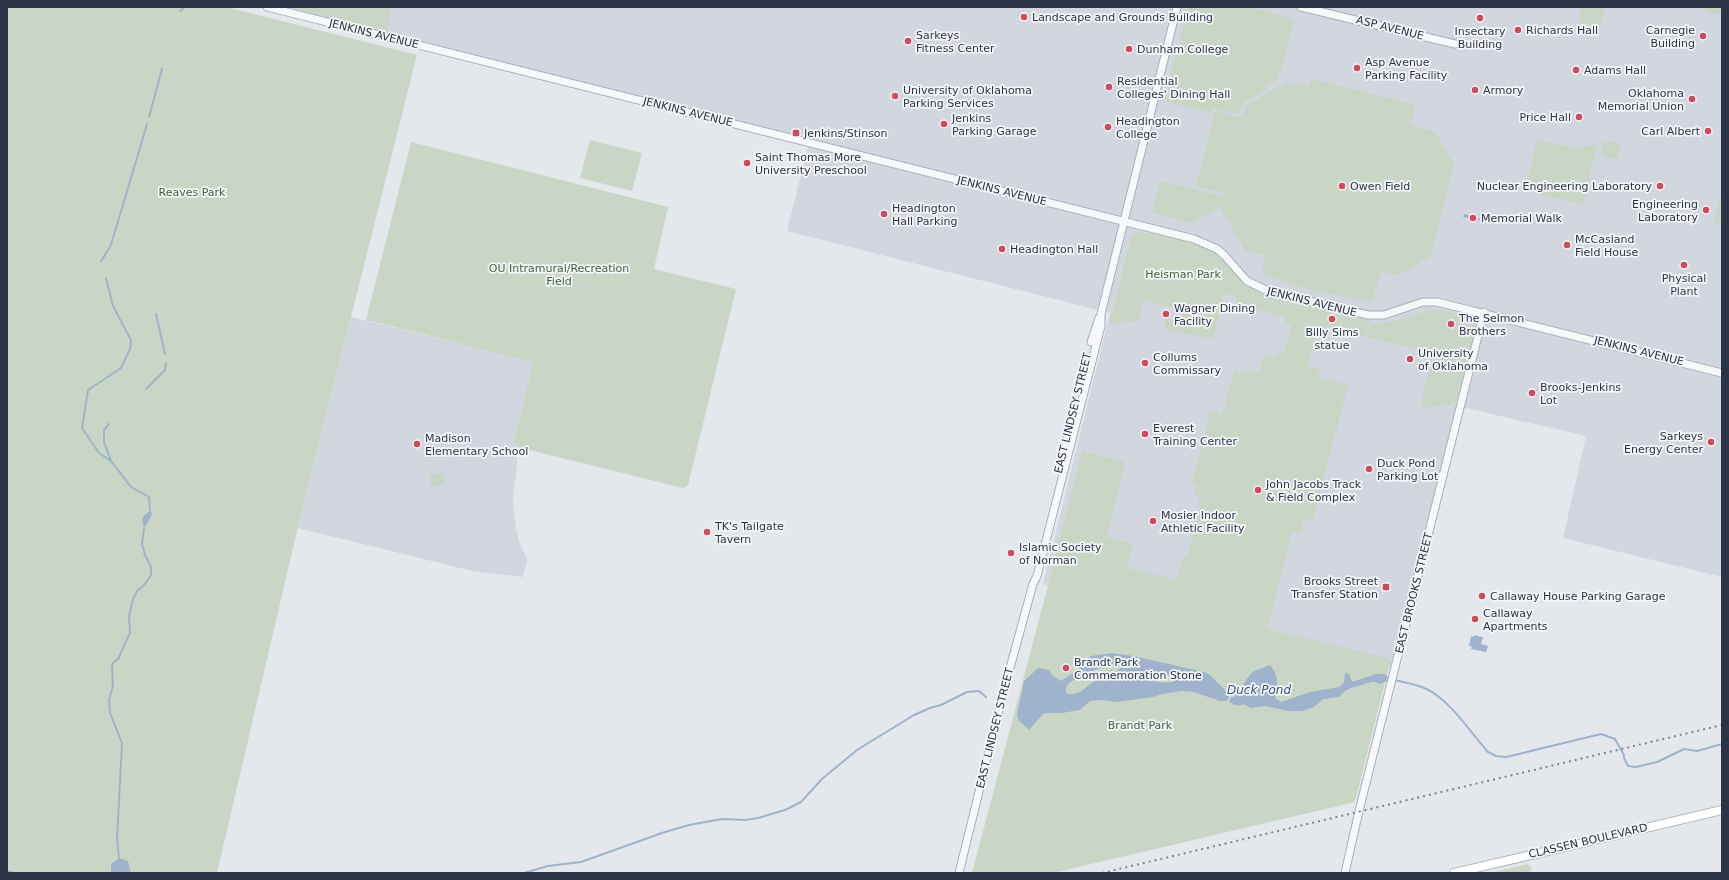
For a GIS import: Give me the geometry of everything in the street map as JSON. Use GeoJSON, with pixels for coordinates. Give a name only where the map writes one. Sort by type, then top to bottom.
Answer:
{"type":"FeatureCollection","features":[{"type":"Feature","properties":{"kind":"main road","name":"CLASSEN BOULEVARD"},"geometry":{"type":"LineString","coordinates":[[1454,873],[1722,810]]}},
{"type":"Feature","properties":{"kind":"street","name":"JENKINS AVENUE"},"geometry":{"type":"LineString","coordinates":[[267,7],[1194,239],[1212,246],[1224,254],[1241,275],[1260,288],[1360,314],[1384,315],[1418,304],[1431,302],[1448,304],[1722,373]]}},
{"type":"Feature","properties":{"kind":"street","name":"EAST LINDSEY STREET"},"geometry":{"type":"LineString","coordinates":[[959,873],[1004,690],[1033,584],[1033,575],[1053,493],[1096,325],[1101,314],[1177,7]]}},
{"type":"Feature","properties":{"kind":"street","name":"ASP AVENUE"},"geometry":{"type":"LineString","coordinates":[[1301,7],[1455,44]]}},
{"type":"Feature","properties":{"kind":"street","name":"EAST BROOKS STREET"},"geometry":{"type":"LineString","coordinates":[[1346,872],[1359,811],[1484,312]]}},
{"type":"Feature","properties":{"kind":"shaded area","name":"University of Oklahoma"},"geometry":{"type":"Polygon","coordinates":[[[282,7],[1722,7],[1722,577],[1563,538],[1586,436],[1457,406],[1392,668],[1043,584],[1110,313],[787,231],[810,139],[282,7]]]}},
{"type":"Feature","properties":{"kind":"shaded area","name":"Madison Elementary School"},"geometry":{"type":"Polygon","coordinates":[[[351,317],[533,362],[514,440],[517,447],[517,466],[513,499],[516,529],[520,544],[527,559],[523,577],[472,571],[298,528],[351,317]]]}},
{"type":"Feature","properties":{"kind":"green space","name":"Reaves Park"},"geometry":{"type":"Polygon","coordinates":[[[7,7],[226,7],[417,55],[296,535],[217,873],[7,873],[7,7]]]}},
{"type":"Feature","properties":{"kind":"green space"},"geometry":{"type":"Polygon","coordinates":[[[298,7],[392,7],[386,33],[297,11],[298,7]]]}},
{"type":"Feature","properties":{"kind":"green space"},"geometry":{"type":"Polygon","coordinates":[[[1188,7],[1249,7],[1294,19],[1280,74],[1278,74],[1276,82],[1269,81],[1266,90],[1242,104],[1239,114],[1213,108],[1212,113],[1164,101],[1188,7]]]}},
{"type":"Feature","properties":{"kind":"green space"},"geometry":{"type":"Polygon","coordinates":[[[1582,7],[1605,7],[1600,28],[1578,22],[1582,7]]]}},
{"type":"Feature","properties":{"kind":"green space"},"geometry":{"type":"Polygon","coordinates":[[[1702,7],[1722,7],[1722,15],[1708,12],[1702,7]]]}},
{"type":"Feature","properties":{"kind":"green space"},"geometry":{"type":"Polygon","coordinates":[[[1311,79],[1416,105],[1411,125],[1435,132],[1454,164],[1431,256],[1398,275],[1381,272],[1372,302],[1314,291],[1261,274],[1266,255],[1245,250],[1220,207],[1193,223],[1152,213],[1160,181],[1222,196],[1223,193],[1196,186],[1215,111],[1242,118],[1245,106],[1287,82],[1309,87],[1311,79]]]}},
{"type":"Feature","properties":{"kind":"green space"},"geometry":{"type":"Polygon","coordinates":[[[590,140],[642,153],[632,191],[580,178],[590,140]]]}},
{"type":"Feature","properties":{"kind":"green space"},"geometry":{"type":"Polygon","coordinates":[[[1537,140],[1573,148],[1597,145],[1583,205],[1525,191],[1537,140]]]}},
{"type":"Feature","properties":{"kind":"green space"},"geometry":{"type":"Polygon","coordinates":[[[1611,141],[1621,143],[1617,159],[1601,155],[1603,143],[1611,141]]]}},
{"type":"Feature","properties":{"kind":"green space","name":"OU Intramural/Recreation Field"},"geometry":{"type":"Polygon","coordinates":[[[411,142],[668,207],[654,269],[736,289],[688,485],[683,488],[517,447],[514,440],[533,362],[366,320],[411,142]]]}},
{"type":"Feature","properties":{"kind":"green space"},"geometry":{"type":"Polygon","coordinates":[[[1722,191],[1722,223],[1714,222],[1722,191]]]}},
{"type":"Feature","properties":{"kind":"green space","name":"Brandt Park"},"geometry":{"type":"Polygon","coordinates":[[[1140,232],[1194,239],[1217,249],[1258,287],[1371,316],[1365,337],[1318,325],[1308,366],[1320,369],[1318,378],[1348,385],[1313,521],[1304,519],[1300,534],[1292,532],[1267,629],[1391,659],[1355,802],[1053,873],[972,873],[1082,451],[1125,462],[1107,537],[1133,544],[1127,568],[1177,580],[1183,556],[1187,557],[1200,505],[1198,504],[1200,497],[1194,495],[1196,485],[1192,484],[1210,412],[1222,415],[1234,370],[1259,373],[1264,355],[1276,358],[1278,352],[1284,354],[1291,325],[1285,323],[1286,317],[1236,305],[1237,297],[1224,294],[1213,339],[1164,329],[1166,318],[1177,321],[1180,310],[1143,300],[1138,323],[1122,320],[1120,325],[1112,323],[1110,321],[1131,236],[1140,232]]]}},
{"type":"Feature","properties":{"kind":"green space"},"geometry":{"type":"Polygon","coordinates":[[[1430,310],[1441,310],[1477,319],[1456,403],[1426,408],[1421,404],[1433,353],[1366,337],[1370,324],[1390,322],[1430,310]]]}},
{"type":"Feature","properties":{"kind":"green space"},"geometry":{"type":"Polygon","coordinates":[[[443,473],[445,484],[431,487],[429,475],[443,473]]]}},
{"type":"Feature","properties":{"kind":"green space"},"geometry":{"type":"Polygon","coordinates":[[[1528,864],[1531,867],[1531,873],[1489,873],[1528,864]]]}},
{"type":"Feature","properties":{"kind":"water"},"geometry":{"type":"Polygon","coordinates":[[[1464,214],[1482,219],[1482,221],[1463,217],[1464,214]]]}},
{"type":"Feature","properties":{"kind":"water"},"geometry":{"type":"Polygon","coordinates":[[[148,512],[151,512],[152,514],[144,529],[142,518],[148,512]]]}},
{"type":"Feature","properties":{"kind":"water"},"geometry":{"type":"Polygon","coordinates":[[[1474,635],[1483,637],[1481,644],[1488,646],[1486,652],[1471,649],[1472,647],[1469,646],[1471,636],[1474,637],[1474,635]]]}},
{"type":"Feature","properties":{"kind":"water"},"geometry":{"type":"Polygon","coordinates":[[[1112,653],[1133,656],[1204,672],[1210,675],[1230,695],[1227,701],[1220,701],[1194,692],[1182,691],[1116,702],[1102,700],[1090,701],[1080,710],[1062,713],[1044,713],[1029,730],[1019,721],[1017,715],[1024,681],[1038,668],[1049,670],[1053,676],[1061,681],[1079,669],[1091,656],[1112,653]],[[1121,662],[1103,667],[1069,683],[1067,685],[1066,692],[1068,694],[1073,694],[1080,692],[1095,681],[1123,667],[1121,662]],[[1150,674],[1149,679],[1155,681],[1166,682],[1176,680],[1168,675],[1150,674]]]}},
{"type":"Feature","properties":{"kind":"water","name":"Duck Pond"},"geometry":{"type":"Polygon","coordinates":[[[1270,665],[1275,672],[1277,680],[1275,698],[1281,702],[1310,692],[1339,687],[1344,682],[1345,673],[1349,674],[1352,682],[1376,674],[1385,674],[1388,677],[1387,681],[1380,684],[1372,682],[1351,688],[1339,697],[1323,699],[1314,707],[1302,711],[1288,711],[1266,706],[1251,708],[1244,704],[1235,705],[1229,702],[1231,697],[1234,697],[1252,672],[1270,665]]]}},
{"type":"Feature","properties":{"kind":"water"},"geometry":{"type":"Polygon","coordinates":[[[119,858],[128,861],[131,873],[111,873],[111,864],[119,858]]]}},
{"type":"Feature","properties":{"kind":"waterway"},"geometry":{"type":"LineString","coordinates":[[180,11],[185,7]]}},
{"type":"Feature","properties":{"kind":"waterway"},"geometry":{"type":"LineString","coordinates":[[149,117],[162,69]]}},
{"type":"Feature","properties":{"kind":"waterway"},"geometry":{"type":"LineString","coordinates":[[101,261],[110,247],[147,124]]}},
{"type":"Feature","properties":{"kind":"waterway"},"geometry":{"type":"LineString","coordinates":[[106,278],[113,306],[131,340],[130,349],[121,368],[88,390],[82,428],[99,453],[111,461]]}},
{"type":"Feature","properties":{"kind":"waterway"},"geometry":{"type":"LineString","coordinates":[[156,314],[165,354]]}},
{"type":"Feature","properties":{"kind":"waterway"},"geometry":{"type":"LineString","coordinates":[[146,389],[165,370],[166,363]]}},
{"type":"Feature","properties":{"kind":"waterway"},"geometry":{"type":"LineString","coordinates":[[109,424],[104,430],[104,442],[111,461],[131,487],[149,497],[150,511]]}},
{"type":"Feature","properties":{"kind":"waterway"},"geometry":{"type":"LineString","coordinates":[[119,858],[117,839],[122,743],[110,713],[109,700],[113,685],[113,663],[118,659],[130,633],[129,616],[133,599],[137,591],[145,584],[151,575],[151,567],[145,555],[142,544],[144,529]]}},
{"type":"Feature","properties":{"kind":"waterway"},"geometry":{"type":"LineString","coordinates":[[1394,680],[1431,691],[1443,700],[1457,714],[1488,752],[1496,756],[1506,757],[1601,734],[1615,739],[1628,766],[1636,767],[1657,762],[1684,749],[1697,751],[1722,744]]}},
{"type":"Feature","properties":{"kind":"waterway"},"geometry":{"type":"LineString","coordinates":[[524,873],[548,866],[581,862],[689,825],[722,819],[745,820],[758,818],[785,810],[801,802],[822,779],[857,750],[914,715],[941,705],[967,692],[979,691],[986,697]]}},
{"type":"Feature","properties":{"kind":"waterway"},"geometry":{"type":"LineString","coordinates":[[7,871],[14,873]]}},
{"type":"Feature","properties":{"kind":"railway"},"geometry":{"type":"LineString","coordinates":[[1102,873],[1722,725]]}},
{"type":"Feature","properties":{"kind":"place","name":"Landscape and Grounds Building"},"geometry":{"type":"Point","coordinates":[1024,17]}},
{"type":"Feature","properties":{"kind":"place","name":"Insectary Building"},"geometry":{"type":"Point","coordinates":[1480,18]}},
{"type":"Feature","properties":{"kind":"place","name":"Richards Hall"},"geometry":{"type":"Point","coordinates":[1518,30]}},
{"type":"Feature","properties":{"kind":"place","name":"Carnegie Building"},"geometry":{"type":"Point","coordinates":[1703,36]}},
{"type":"Feature","properties":{"kind":"place","name":"Sarkeys Fitness Center"},"geometry":{"type":"Point","coordinates":[908,41]}},
{"type":"Feature","properties":{"kind":"place","name":"Dunham College"},"geometry":{"type":"Point","coordinates":[1129,49]}},
{"type":"Feature","properties":{"kind":"place","name":"Asp Avenue Parking Facility"},"geometry":{"type":"Point","coordinates":[1357,68]}},
{"type":"Feature","properties":{"kind":"place","name":"Adams Hall"},"geometry":{"type":"Point","coordinates":[1576,70]}},
{"type":"Feature","properties":{"kind":"place","name":"Residential Colleges' Dining Hall"},"geometry":{"type":"Point","coordinates":[1109,87]}},
{"type":"Feature","properties":{"kind":"place","name":"Armory"},"geometry":{"type":"Point","coordinates":[1475,90]}},
{"type":"Feature","properties":{"kind":"place","name":"University of Oklahoma Parking Services"},"geometry":{"type":"Point","coordinates":[895,96]}},
{"type":"Feature","properties":{"kind":"place","name":"Oklahoma Memorial Union"},"geometry":{"type":"Point","coordinates":[1692,99]}},
{"type":"Feature","properties":{"kind":"place","name":"Price Hall"},"geometry":{"type":"Point","coordinates":[1579,117]}},
{"type":"Feature","properties":{"kind":"place","name":"Jenkins Parking Garage"},"geometry":{"type":"Point","coordinates":[944,124]}},
{"type":"Feature","properties":{"kind":"place","name":"Headington College"},"geometry":{"type":"Point","coordinates":[1108,127]}},
{"type":"Feature","properties":{"kind":"place","name":"Carl Albert"},"geometry":{"type":"Point","coordinates":[1708,131]}},
{"type":"Feature","properties":{"kind":"place","name":"Jenkins/Stinson"},"geometry":{"type":"Point","coordinates":[796,133]}},
{"type":"Feature","properties":{"kind":"place","name":"Saint Thomas More University Preschool"},"geometry":{"type":"Point","coordinates":[747,163]}},
{"type":"Feature","properties":{"kind":"place","name":"Owen Field"},"geometry":{"type":"Point","coordinates":[1342,186]}},
{"type":"Feature","properties":{"kind":"place","name":"Nuclear Engineering Laboratory"},"geometry":{"type":"Point","coordinates":[1660,186]}},
{"type":"Feature","properties":{"kind":"place","name":"Engineering Laboratory"},"geometry":{"type":"Point","coordinates":[1706,210]}},
{"type":"Feature","properties":{"kind":"place","name":"Headington Hall Parking"},"geometry":{"type":"Point","coordinates":[884,214]}},
{"type":"Feature","properties":{"kind":"place","name":"Memorial Walk"},"geometry":{"type":"Point","coordinates":[1473,218]}},
{"type":"Feature","properties":{"kind":"place","name":"McCasland Field House"},"geometry":{"type":"Point","coordinates":[1567,245]}},
{"type":"Feature","properties":{"kind":"place","name":"Headington Hall"},"geometry":{"type":"Point","coordinates":[1002,249]}},
{"type":"Feature","properties":{"kind":"place","name":"Physical Plant"},"geometry":{"type":"Point","coordinates":[1684,265]}},
{"type":"Feature","properties":{"kind":"place","name":"Wagner Dining Facility"},"geometry":{"type":"Point","coordinates":[1166,314]}},
{"type":"Feature","properties":{"kind":"place","name":"Billy Sims statue"},"geometry":{"type":"Point","coordinates":[1332,319]}},
{"type":"Feature","properties":{"kind":"place","name":"The Selmon Brothers"},"geometry":{"type":"Point","coordinates":[1451,324]}},
{"type":"Feature","properties":{"kind":"place","name":"University of Oklahoma"},"geometry":{"type":"Point","coordinates":[1410,359]}},
{"type":"Feature","properties":{"kind":"place","name":"Collums Commissary"},"geometry":{"type":"Point","coordinates":[1145,363]}},
{"type":"Feature","properties":{"kind":"place","name":"Brooks-Jenkins Lot"},"geometry":{"type":"Point","coordinates":[1532,393]}},
{"type":"Feature","properties":{"kind":"place","name":"Everest Training Center"},"geometry":{"type":"Point","coordinates":[1145,434]}},
{"type":"Feature","properties":{"kind":"place","name":"Sarkeys Energy Center"},"geometry":{"type":"Point","coordinates":[1711,442]}},
{"type":"Feature","properties":{"kind":"place","name":"Madison Elementary School"},"geometry":{"type":"Point","coordinates":[417,444]}},
{"type":"Feature","properties":{"kind":"place","name":"Duck Pond Parking Lot"},"geometry":{"type":"Point","coordinates":[1369,469]}},
{"type":"Feature","properties":{"kind":"place","name":"John Jacobs Track & Field Complex"},"geometry":{"type":"Point","coordinates":[1258,490]}},
{"type":"Feature","properties":{"kind":"place","name":"Mosier Indoor Athletic Facility"},"geometry":{"type":"Point","coordinates":[1153,521]}},
{"type":"Feature","properties":{"kind":"place","name":"TK's Tailgate Tavern"},"geometry":{"type":"Point","coordinates":[707,532]}},
{"type":"Feature","properties":{"kind":"place","name":"Islamic Society of Norman"},"geometry":{"type":"Point","coordinates":[1011,553]}},
{"type":"Feature","properties":{"kind":"place","name":"Brooks Street Transfer Station"},"geometry":{"type":"Point","coordinates":[1386,587]}},
{"type":"Feature","properties":{"kind":"place","name":"Callaway House Parking Garage"},"geometry":{"type":"Point","coordinates":[1482,596]}},
{"type":"Feature","properties":{"kind":"place","name":"Callaway Apartments"},"geometry":{"type":"Point","coordinates":[1475,619]}},
{"type":"Feature","properties":{"kind":"place","name":"Brandt Park Commemoration Stone"},"geometry":{"type":"Point","coordinates":[1066,668]}},
{"type":"Feature","properties":{"kind":"park label","name":"Heisman Park"},"geometry":{"type":"Point","coordinates":[1183,274]}}]}
